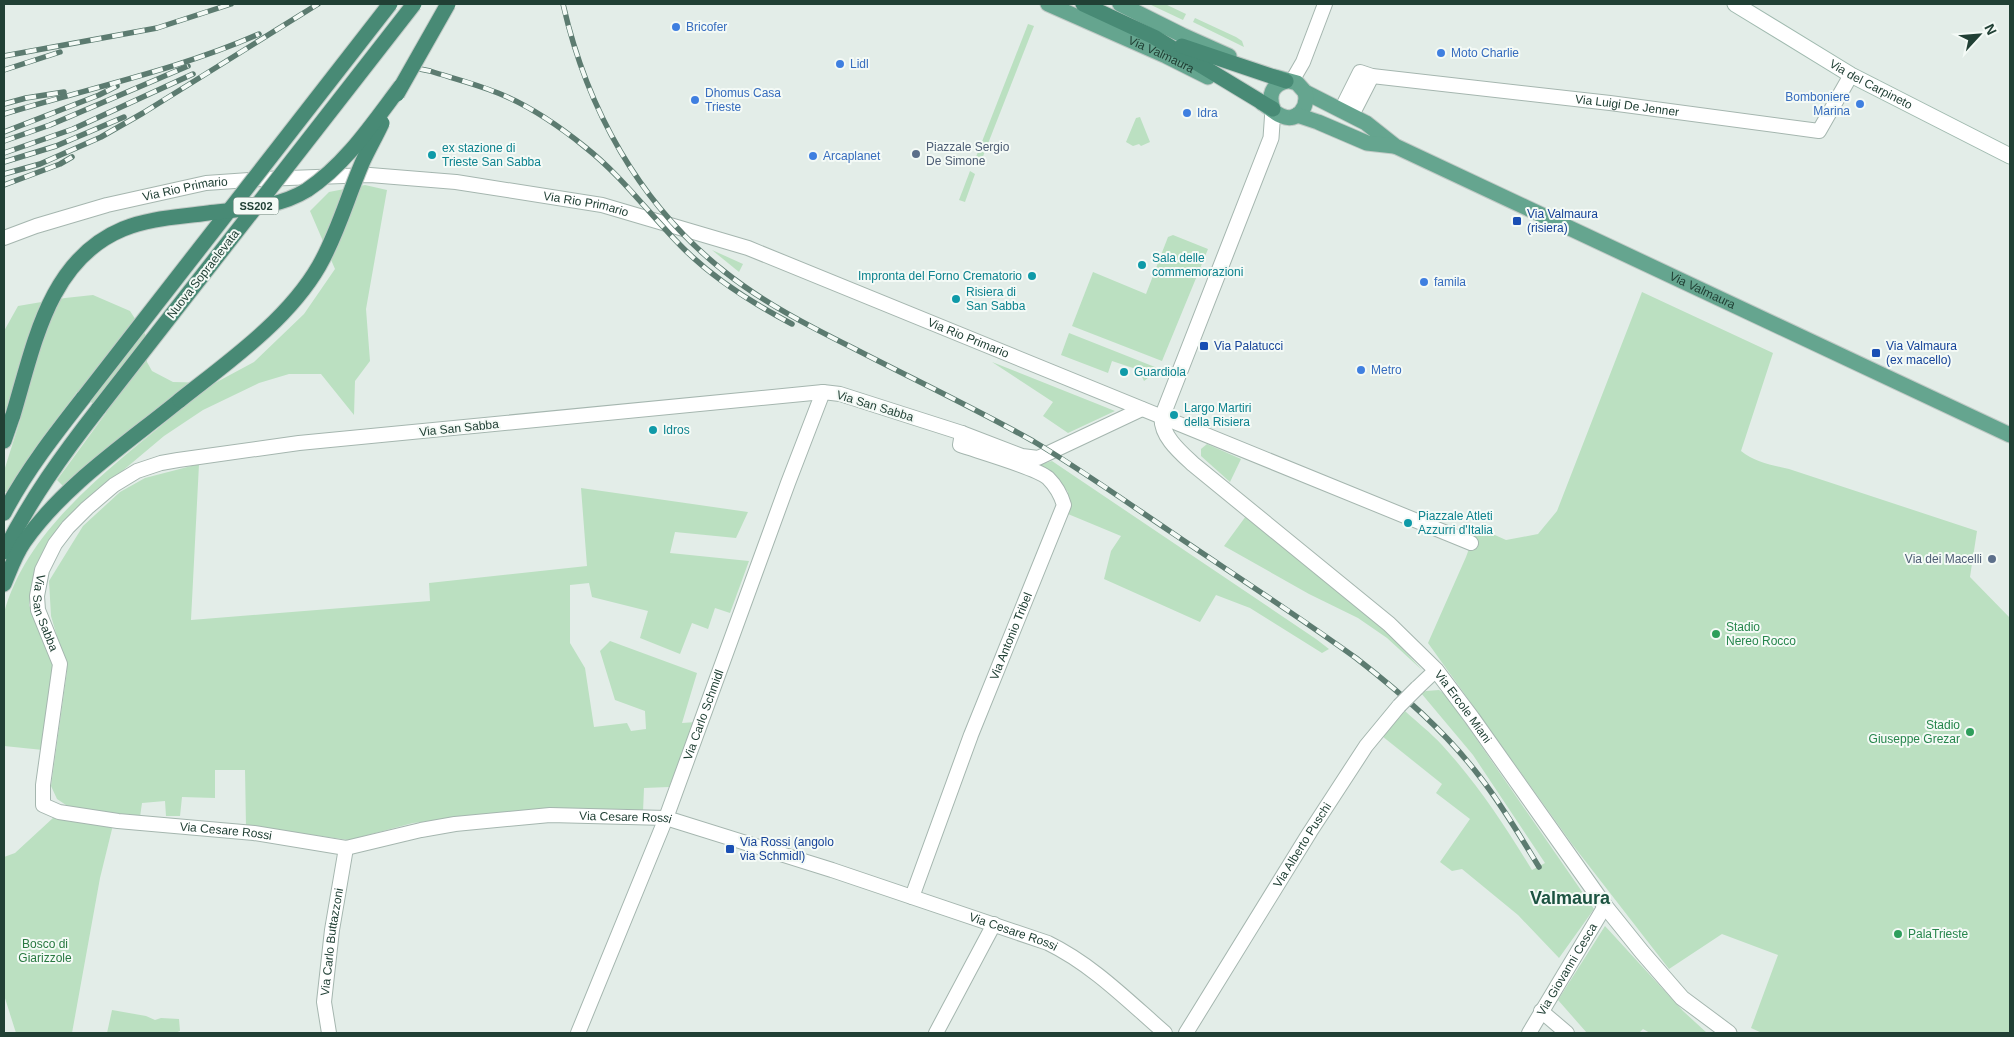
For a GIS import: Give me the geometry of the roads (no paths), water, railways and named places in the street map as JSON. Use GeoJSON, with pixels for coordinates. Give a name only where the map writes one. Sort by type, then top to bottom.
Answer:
{"type":"FeatureCollection","features":[{"type":"Feature","properties":{"kind":"highway","name":"Nuova Sopraelevata"},"geometry":{"type":"LineString","coordinates":[[4,513],[16,490],[53,437],[390,4]]}},
{"type":"Feature","properties":{"kind":"highway","name":"Nuova Sopraelevata"},"geometry":{"type":"LineString","coordinates":[[4,552],[32,501],[67,449],[414,4]]}},
{"type":"Feature","properties":{"kind":"highway"},"geometry":{"type":"LineString","coordinates":[[4,584],[22,544],[45,514],[82,479],[248,346],[294,300],[318,267],[331,242],[364,159],[401,86],[448,4]]}},
{"type":"Feature","properties":{"kind":"highway"},"geometry":{"type":"LineString","coordinates":[[1083,4],[1154,37],[1272,108]]}},
{"type":"Feature","properties":{"kind":"highway"},"geometry":{"type":"LineString","coordinates":[[1154,37],[1289,81]]}},
{"type":"Feature","properties":{"kind":"highway"},"geometry":{"type":"LineString","coordinates":[[4,441],[43,316],[56,288],[71,267],[95,245],[122,229],[157,220],[267,206],[307,190],[327,174],[358,143],[401,86]]}},
{"type":"Feature","properties":{"kind":"main road","name":"Via Valmaura"},"geometry":{"type":"LineString","coordinates":[[1048,4],[1166,56],[1272,108],[1282,117],[1294,116],[1318,122],[1366,143],[1395,146]]}},
{"type":"Feature","properties":{"kind":"main road","name":"Via Valmaura"},"geometry":{"type":"LineString","coordinates":[[1120,4],[1182,35],[1302,87],[1305,92],[1366,123],[1395,146],[2010,435]]}},
{"type":"Feature","properties":{"kind":"main road"},"geometry":{"type":"LineString","coordinates":[[1272,108],[1270,96],[1272,91],[1280,83],[1289,81]]}},
{"type":"Feature","properties":{"kind":"main road"},"geometry":{"type":"LineString","coordinates":[[1294,116],[1304,109],[1306,103],[1305,92]]}},
{"type":"Feature","properties":{"kind":"street"},"geometry":{"type":"LineString","coordinates":[[1289,81],[1303,62],[1325,4]]}},
{"type":"Feature","properties":{"kind":"street","name":"Via del Carpineto"},"geometry":{"type":"LineString","coordinates":[[1735,4],[1851,75],[2010,156]]}},
{"type":"Feature","properties":{"kind":"street","name":"Via Luigi De Jenner"},"geometry":{"type":"LineString","coordinates":[[1347,112],[1366,74],[1610,103],[1819,131],[1851,75]]}},
{"type":"Feature","properties":{"kind":"street"},"geometry":{"type":"LineString","coordinates":[[1162,417],[1271,138],[1272,108]]}},
{"type":"Feature","properties":{"kind":"street"},"geometry":{"type":"LineString","coordinates":[[1271,138],[1294,116]]}},
{"type":"Feature","properties":{"kind":"street","name":"Via Rio Primario"},"geometry":{"type":"LineString","coordinates":[[4,238],[36,226],[107,205],[206,183],[370,174],[456,182],[602,206],[727,241],[1142,409]]}},
{"type":"Feature","properties":{"kind":"street","name":"Via San Sabba"},"geometry":{"type":"LineString","coordinates":[[43,804],[43,785],[60,664],[38,610],[37,596],[42,570],[55,544],[86,508],[114,485],[137,471],[161,463],[210,454],[299,443],[824,392],[840,394],[962,433],[1022,456],[1038,458],[1142,409]]}},
{"type":"Feature","properties":{"kind":"street","name":"Via Carlo Schmidl"},"geometry":{"type":"LineString","coordinates":[[578,1033],[666,818],[785,492],[824,392]]}},
{"type":"Feature","properties":{"kind":"street"},"geometry":{"type":"LineString","coordinates":[[1142,409],[1471,543]]}},
{"type":"Feature","properties":{"kind":"street","name":"Via Ercole Miani"},"geometry":{"type":"LineString","coordinates":[[1162,417],[1163,429],[1178,450],[1192,464],[1389,624],[1436,670],[1605,906],[1642,952],[1682,998],[1729,1033]]}},
{"type":"Feature","properties":{"kind":"street","name":"Via Antonio Tribel"},"geometry":{"type":"LineString","coordinates":[[912,897],[971,735],[1064,504],[1061,496],[1047,477],[960,445],[962,433]]}},
{"type":"Feature","properties":{"kind":"street","name":"Via Alberto Puschi"},"geometry":{"type":"LineString","coordinates":[[1186,1033],[1310,832],[1366,746],[1399,706],[1436,670]]}},
{"type":"Feature","properties":{"kind":"street","name":"Via Cesare Rossi"},"geometry":{"type":"LineString","coordinates":[[43,804],[59,812],[118,821],[254,833],[346,848],[455,824],[550,815],[666,818],[832,870],[1048,943],[1071,954],[1092,970],[1166,1033]]}},
{"type":"Feature","properties":{"kind":"street","name":"Via Carlo Buttazzoni"},"geometry":{"type":"LineString","coordinates":[[329,1033],[324,1002],[332,930],[346,848]]}},
{"type":"Feature","properties":{"kind":"street","name":"Via Giovanni Cesca"},"geometry":{"type":"LineString","coordinates":[[1529,1033],[1605,906]]}},
{"type":"Feature","properties":{"kind":"street"},"geometry":{"type":"LineString","coordinates":[[936,1033],[994,924]]}},
{"type":"Feature","properties":{"kind":"street"},"geometry":{"type":"LineString","coordinates":[[1542,1010],[1567,1033]]}},
{"type":"Feature","properties":{"kind":"railway"},"geometry":{"type":"LineString","coordinates":[[4,56],[157,28],[231,4]]}},
{"type":"Feature","properties":{"kind":"railway"},"geometry":{"type":"LineString","coordinates":[[4,174],[40,164],[101,137],[318,4]]}},
{"type":"Feature","properties":{"kind":"railway"},"geometry":{"type":"LineString","coordinates":[[563,4],[573,43],[586,81],[602,117],[621,152],[642,185],[694,245],[725,272],[755,294],[787,313],[988,417],[1051,452],[1356,658],[1422,713],[1452,744],[1496,799],[1539,867]]}},
{"type":"Feature","properties":{"kind":"railway"},"geometry":{"type":"LineString","coordinates":[[4,114],[197,58],[259,34]]}},
{"type":"Feature","properties":{"kind":"railway"},"geometry":{"type":"LineString","coordinates":[[4,70],[60,52]]}},
{"type":"Feature","properties":{"kind":"railway"},"geometry":{"type":"LineString","coordinates":[[4,141],[50,125],[188,66]]}},
{"type":"Feature","properties":{"kind":"railway"},"geometry":{"type":"LineString","coordinates":[[420,69],[498,93],[533,110],[554,124],[585,147],[611,170],[683,248],[707,270],[762,308],[792,324]]}},
{"type":"Feature","properties":{"kind":"railway"},"geometry":{"type":"LineString","coordinates":[[4,153],[73,129],[193,74]]}},
{"type":"Feature","properties":{"kind":"railway"},"geometry":{"type":"LineString","coordinates":[[4,132],[99,95],[117,86]]}},
{"type":"Feature","properties":{"kind":"railway"},"geometry":{"type":"LineString","coordinates":[[4,104],[26,98],[64,92]]}},
{"type":"Feature","properties":{"kind":"railway"},"geometry":{"type":"LineString","coordinates":[[4,162],[56,146],[124,117]]}},
{"type":"Feature","properties":{"kind":"railway"},"geometry":{"type":"LineString","coordinates":[[4,185],[60,164],[72,157]]}},
{"type":"Feature","properties":{"kind":"place","name":"Bricofer"},"geometry":{"type":"Point","coordinates":[676,27]}},
{"type":"Feature","properties":{"kind":"place","name":"Moto Charlie"},"geometry":{"type":"Point","coordinates":[1441,53]}},
{"type":"Feature","properties":{"kind":"place","name":"Lidl"},"geometry":{"type":"Point","coordinates":[840,64]}},
{"type":"Feature","properties":{"kind":"place","name":"Dhomus Casa Trieste"},"geometry":{"type":"Point","coordinates":[695,100]}},
{"type":"Feature","properties":{"kind":"place","name":"Bomboniere Marina"},"geometry":{"type":"Point","coordinates":[1860,104]}},
{"type":"Feature","properties":{"kind":"place","name":"Idra"},"geometry":{"type":"Point","coordinates":[1187,113]}},
{"type":"Feature","properties":{"kind":"place","name":"Piazzale Sergio De Simone"},"geometry":{"type":"Point","coordinates":[916,154]}},
{"type":"Feature","properties":{"kind":"place","name":"ex stazione di Trieste San Sabba"},"geometry":{"type":"Point","coordinates":[432,155]}},
{"type":"Feature","properties":{"kind":"place","name":"Arcaplanet"},"geometry":{"type":"Point","coordinates":[813,156]}},
{"type":"Feature","properties":{"kind":"place","name":"Via Valmaura (risiera)"},"geometry":{"type":"Point","coordinates":[1517,221]}},
{"type":"Feature","properties":{"kind":"place","name":"Sala delle commemorazioni"},"geometry":{"type":"Point","coordinates":[1142,265]}},
{"type":"Feature","properties":{"kind":"place","name":"Impronta del Forno Crematorio"},"geometry":{"type":"Point","coordinates":[1032,276]}},
{"type":"Feature","properties":{"kind":"place","name":"famila"},"geometry":{"type":"Point","coordinates":[1424,282]}},
{"type":"Feature","properties":{"kind":"place","name":"Risiera di San Sabba"},"geometry":{"type":"Point","coordinates":[956,299]}},
{"type":"Feature","properties":{"kind":"place","name":"Via Palatucci"},"geometry":{"type":"Point","coordinates":[1204,346]}},
{"type":"Feature","properties":{"kind":"place","name":"Via Valmaura (ex macello)"},"geometry":{"type":"Point","coordinates":[1876,353]}},
{"type":"Feature","properties":{"kind":"place","name":"Metro"},"geometry":{"type":"Point","coordinates":[1361,370]}},
{"type":"Feature","properties":{"kind":"place","name":"Guardiola"},"geometry":{"type":"Point","coordinates":[1124,372]}},
{"type":"Feature","properties":{"kind":"place","name":"Largo Martiri della Risiera"},"geometry":{"type":"Point","coordinates":[1174,415]}},
{"type":"Feature","properties":{"kind":"place","name":"Idros"},"geometry":{"type":"Point","coordinates":[653,430]}},
{"type":"Feature","properties":{"kind":"place","name":"Piazzale Atleti Azzurri d'Italia"},"geometry":{"type":"Point","coordinates":[1408,523]}},
{"type":"Feature","properties":{"kind":"place","name":"Via dei Macelli"},"geometry":{"type":"Point","coordinates":[1992,559]}},
{"type":"Feature","properties":{"kind":"place","name":"Stadio Nereo Rocco"},"geometry":{"type":"Point","coordinates":[1716,634]}},
{"type":"Feature","properties":{"kind":"place","name":"Stadio Giuseppe Grezar"},"geometry":{"type":"Point","coordinates":[1970,732]}},
{"type":"Feature","properties":{"kind":"place","name":"Via Rossi (angolo via Schmidl)"},"geometry":{"type":"Point","coordinates":[730,849]}},
{"type":"Feature","properties":{"kind":"place","name":"PalaTrieste"},"geometry":{"type":"Point","coordinates":[1898,934]}},
{"type":"Feature","properties":{"kind":"district","name":"Valmaura"},"geometry":{"type":"Point","coordinates":[1570,898]}},
{"type":"Feature","properties":{"kind":"park label","name":"Bosco di Giarizzole"},"geometry":{"type":"Point","coordinates":[45,951]}}]}
